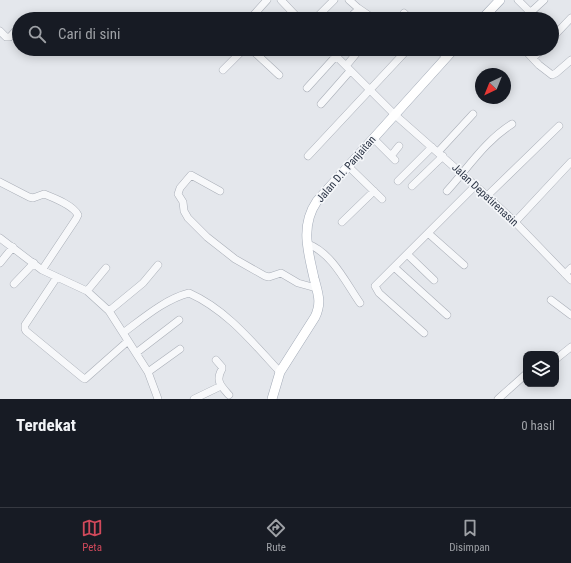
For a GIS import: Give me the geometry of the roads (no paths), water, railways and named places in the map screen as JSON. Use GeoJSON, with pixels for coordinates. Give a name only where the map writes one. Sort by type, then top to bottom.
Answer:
{"type":"FeatureCollection","features":[{"type":"Feature","properties":{"kind":"main road"},"geometry":{"type":"LineString","coordinates":[[489,11],[500,0]]}},
{"type":"Feature","properties":{"kind":"main road","name":"Jalan D.I. Panjaitan"},"geometry":{"type":"LineString","coordinates":[[272,399],[280,372],[319,309],[319,298],[306,235],[306,226],[311,209],[317,200],[446,57]]}},
{"type":"Feature","properties":{"kind":"street"},"geometry":{"type":"LineString","coordinates":[[256,12],[267,0]]}},
{"type":"Feature","properties":{"kind":"street"},"geometry":{"type":"LineString","coordinates":[[281,0],[291,12]]}},
{"type":"Feature","properties":{"kind":"street"},"geometry":{"type":"LineString","coordinates":[[322,12],[334,0]]}},
{"type":"Feature","properties":{"kind":"street"},"geometry":{"type":"LineString","coordinates":[[349,0],[364,12]]}},
{"type":"Feature","properties":{"kind":"street"},"geometry":{"type":"LineString","coordinates":[[518,0],[532,12],[544,0]]}},
{"type":"Feature","properties":{"kind":"street"},"geometry":{"type":"LineString","coordinates":[[356,12],[358,8]]}},
{"type":"Feature","properties":{"kind":"street"},"geometry":{"type":"LineString","coordinates":[[559,31],[571,18]]}},
{"type":"Feature","properties":{"kind":"street"},"geometry":{"type":"LineString","coordinates":[[0,31],[6,37],[10,37],[12,35]]}},
{"type":"Feature","properties":{"kind":"street"},"geometry":{"type":"LineString","coordinates":[[223,70],[237,56]]}},
{"type":"Feature","properties":{"kind":"street"},"geometry":{"type":"LineString","coordinates":[[262,56],[279,75]]}},
{"type":"Feature","properties":{"kind":"street"},"geometry":{"type":"LineString","coordinates":[[307,88],[336,56]]}},
{"type":"Feature","properties":{"kind":"street","name":"Jalan Depatirenasin"},"geometry":{"type":"LineString","coordinates":[[336,56],[394,114],[476,185],[515,222],[568,277]]}},
{"type":"Feature","properties":{"kind":"street"},"geometry":{"type":"LineString","coordinates":[[321,104],[356,56]]}},
{"type":"Feature","properties":{"kind":"street"},"geometry":{"type":"LineString","coordinates":[[308,156],[402,56]]}},
{"type":"Feature","properties":{"kind":"street"},"geometry":{"type":"LineString","coordinates":[[533,58],[552,75],[571,60]]}},
{"type":"Feature","properties":{"kind":"street"},"geometry":{"type":"LineString","coordinates":[[412,186],[473,114]]}},
{"type":"Feature","properties":{"kind":"street"},"geometry":{"type":"LineString","coordinates":[[447,191],[489,142],[502,130],[512,124]]}},
{"type":"Feature","properties":{"kind":"street"},"geometry":{"type":"LineString","coordinates":[[487,196],[559,126]]}},
{"type":"Feature","properties":{"kind":"street"},"geometry":{"type":"LineString","coordinates":[[373,138],[393,158],[399,146]]}},
{"type":"Feature","properties":{"kind":"street"},"geometry":{"type":"LineString","coordinates":[[398,181],[432,147]]}},
{"type":"Feature","properties":{"kind":"street"},"geometry":{"type":"LineString","coordinates":[[515,222],[571,162]]}},
{"type":"Feature","properties":{"kind":"street"},"geometry":{"type":"LineString","coordinates":[[348,166],[382,199]]}},
{"type":"Feature","properties":{"kind":"street"},"geometry":{"type":"LineString","coordinates":[[220,191],[190,175],[180,188],[178,194],[183,202],[184,211],[188,218],[207,237],[235,259],[265,276],[269,277],[281,273],[298,283],[316,288]]}},
{"type":"Feature","properties":{"kind":"street"},"geometry":{"type":"LineString","coordinates":[[0,182],[29,197],[33,198],[44,194],[73,208],[77,212],[78,215],[76,219],[42,270]]}},
{"type":"Feature","properties":{"kind":"street"},"geometry":{"type":"LineString","coordinates":[[424,333],[376,289],[376,284],[476,185]]}},
{"type":"Feature","properties":{"kind":"street"},"geometry":{"type":"LineString","coordinates":[[342,222],[374,191]]}},
{"type":"Feature","properties":{"kind":"street"},"geometry":{"type":"LineString","coordinates":[[428,233],[464,265]]}},
{"type":"Feature","properties":{"kind":"street"},"geometry":{"type":"LineString","coordinates":[[0,238],[14,247],[42,270],[87,291],[109,311],[148,372],[158,399]]}},
{"type":"Feature","properties":{"kind":"street"},"geometry":{"type":"LineString","coordinates":[[308,244],[313,246],[330,260],[360,303]]}},
{"type":"Feature","properties":{"kind":"street"},"geometry":{"type":"LineString","coordinates":[[0,263],[14,247]]}},
{"type":"Feature","properties":{"kind":"street"},"geometry":{"type":"LineString","coordinates":[[407,254],[434,280]]}},
{"type":"Feature","properties":{"kind":"street"},"geometry":{"type":"LineString","coordinates":[[14,284],[34,263]]}},
{"type":"Feature","properties":{"kind":"street"},"geometry":{"type":"LineString","coordinates":[[109,311],[143,283],[158,265]]}},
{"type":"Feature","properties":{"kind":"street"},"geometry":{"type":"LineString","coordinates":[[394,267],[447,315]]}},
{"type":"Feature","properties":{"kind":"street"},"geometry":{"type":"LineString","coordinates":[[87,291],[106,268]]}},
{"type":"Feature","properties":{"kind":"street"},"geometry":{"type":"LineString","coordinates":[[568,277],[571,268]]}},
{"type":"Feature","properties":{"kind":"street"},"geometry":{"type":"LineString","coordinates":[[57,278],[25,325],[26,331],[85,379],[128,341]]}},
{"type":"Feature","properties":{"kind":"street"},"geometry":{"type":"LineString","coordinates":[[123,333],[146,315],[162,305],[189,293],[206,302],[224,315],[280,372]]}},
{"type":"Feature","properties":{"kind":"street"},"geometry":{"type":"LineString","coordinates":[[551,300],[571,315]]}},
{"type":"Feature","properties":{"kind":"street"},"geometry":{"type":"LineString","coordinates":[[136,353],[179,320]]}},
{"type":"Feature","properties":{"kind":"street"},"geometry":{"type":"LineString","coordinates":[[559,357],[571,347]]}},
{"type":"Feature","properties":{"kind":"street"},"geometry":{"type":"LineString","coordinates":[[148,372],[180,349]]}},
{"type":"Feature","properties":{"kind":"street"},"geometry":{"type":"LineString","coordinates":[[216,360],[222,367],[218,379],[228,395]]}},
{"type":"Feature","properties":{"kind":"street"},"geometry":{"type":"LineString","coordinates":[[498,399],[523,377]]}},
{"type":"Feature","properties":{"kind":"street"},"geometry":{"type":"LineString","coordinates":[[194,399],[221,386]]}}]}
